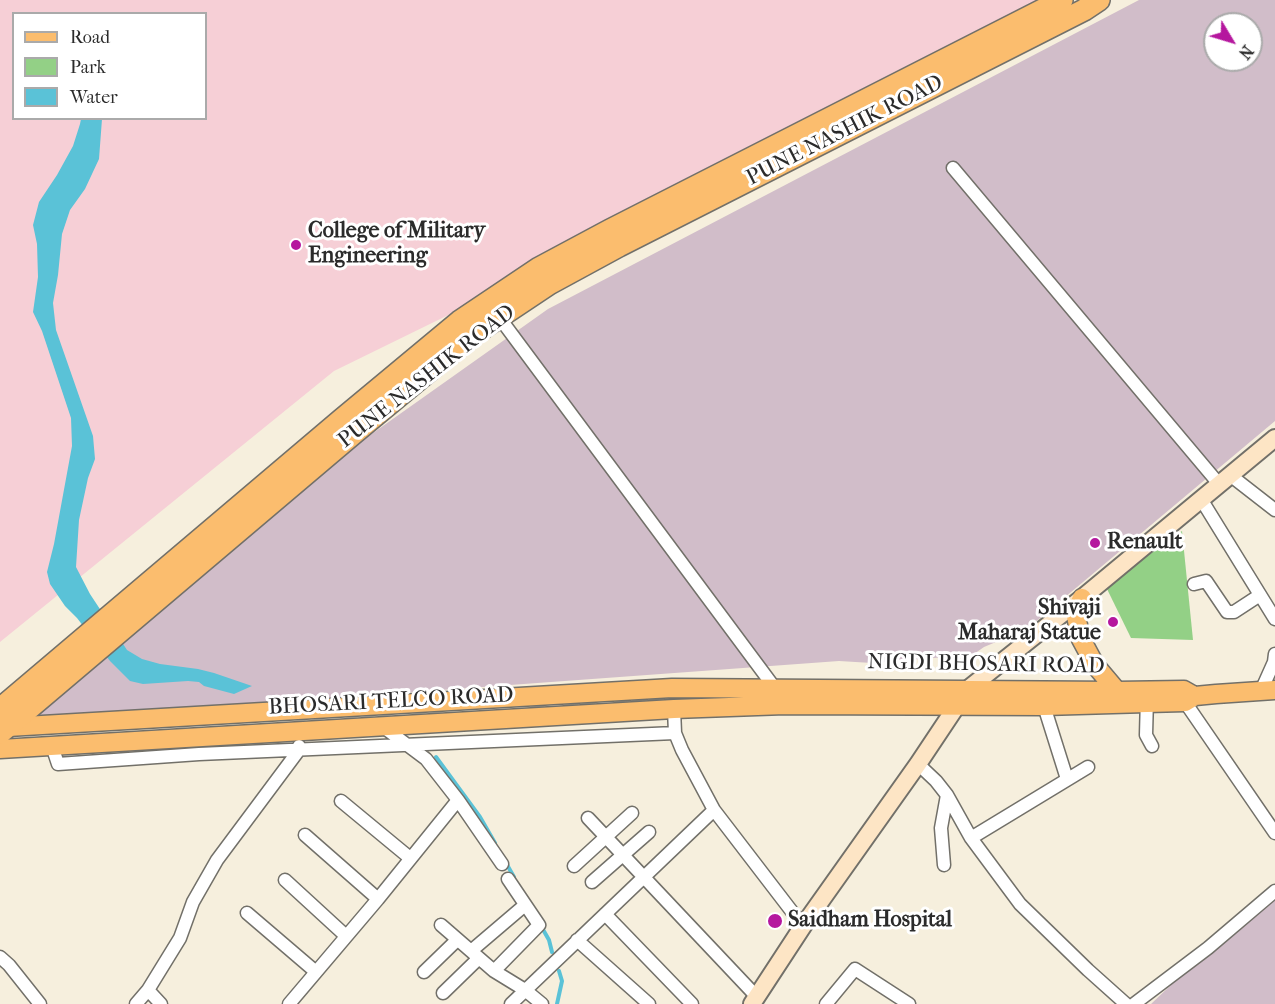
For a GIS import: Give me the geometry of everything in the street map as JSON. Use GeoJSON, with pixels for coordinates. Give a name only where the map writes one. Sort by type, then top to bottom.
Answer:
{"type":"FeatureCollection","features":[{"type":"Feature","properties":{"kind":"highway","name":"PUNE NASHIK ROAD"},"geometry":{"type":"LineString","coordinates":[[494,310],[539,268],[1062,0]]}},
{"type":"Feature","properties":{"kind":"highway","name":"PUNE NASHIK ROAD"},"geometry":{"type":"LineString","coordinates":[[3,723],[341,420],[460,321],[494,310],[549,284],[1099,0]]}},
{"type":"Feature","properties":{"kind":"main road"},"geometry":{"type":"LineString","coordinates":[[1082,598],[1076,616],[1081,639],[1095,665],[1117,691]]}},
{"type":"Feature","properties":{"kind":"main road","name":"BHOSARI TELCO ROAD"},"geometry":{"type":"LineString","coordinates":[[3,723],[660,688],[775,688]]}},
{"type":"Feature","properties":{"kind":"main road","name":"NIGDI BHOSARI ROAD"},"geometry":{"type":"LineString","coordinates":[[775,688],[1117,691],[1147,697]]}},
{"type":"Feature","properties":{"kind":"main road","name":"NIGDI BHOSARI ROAD"},"geometry":{"type":"LineString","coordinates":[[786,705],[1044,706],[1147,697],[1268,691]]}},
{"type":"Feature","properties":{"kind":"main road","name":"BHOSARI TELCO ROAD"},"geometry":{"type":"LineString","coordinates":[[0,749],[674,709],[786,705]]}},
{"type":"Feature","properties":{"kind":"street"},"geometry":{"type":"LineString","coordinates":[[953,168],[1224,480],[1275,510]]}},
{"type":"Feature","properties":{"kind":"street"},"geometry":{"type":"LineString","coordinates":[[494,310],[786,705]]}},
{"type":"Feature","properties":{"kind":"street"},"geometry":{"type":"LineString","coordinates":[[588,818],[755,1000],[803,926],[918,764],[968,689],[1275,438]]}},
{"type":"Feature","properties":{"kind":"street"},"geometry":{"type":"LineString","coordinates":[[1201,499],[1275,619]]}},
{"type":"Feature","properties":{"kind":"street"},"geometry":{"type":"LineString","coordinates":[[1194,584],[1206,581],[1227,612],[1234,612],[1260,595]]}},
{"type":"Feature","properties":{"kind":"street"},"geometry":{"type":"LineString","coordinates":[[1268,691],[1275,654]]}},
{"type":"Feature","properties":{"kind":"street"},"geometry":{"type":"LineString","coordinates":[[1188,696],[1275,833]]}},
{"type":"Feature","properties":{"kind":"street"},"geometry":{"type":"LineString","coordinates":[[1147,697],[1146,735],[1152,746]]}},
{"type":"Feature","properties":{"kind":"street"},"geometry":{"type":"LineString","coordinates":[[1044,706],[1067,779]]}},
{"type":"Feature","properties":{"kind":"street"},"geometry":{"type":"LineString","coordinates":[[674,709],[675,733],[714,810],[803,926]]}},
{"type":"Feature","properties":{"kind":"street"},"geometry":{"type":"LineString","coordinates":[[382,726],[426,759],[458,800],[502,864]]}},
{"type":"Feature","properties":{"kind":"street"},"geometry":{"type":"LineString","coordinates":[[136,1004],[148,990],[180,938],[193,902],[217,860],[299,750],[299,731]]}},
{"type":"Feature","properties":{"kind":"street"},"geometry":{"type":"LineString","coordinates":[[52,746],[58,765],[200,754],[675,733]]}},
{"type":"Feature","properties":{"kind":"street"},"geometry":{"type":"LineString","coordinates":[[918,764],[947,795],[971,838],[1020,904],[1126,1004]]}},
{"type":"Feature","properties":{"kind":"street"},"geometry":{"type":"LineString","coordinates":[[971,838],[1088,767]]}},
{"type":"Feature","properties":{"kind":"street"},"geometry":{"type":"LineString","coordinates":[[944,865],[941,828],[947,795]]}},
{"type":"Feature","properties":{"kind":"street"},"geometry":{"type":"LineString","coordinates":[[289,1004],[458,800]]}},
{"type":"Feature","properties":{"kind":"street"},"geometry":{"type":"LineString","coordinates":[[341,801],[410,858]]}},
{"type":"Feature","properties":{"kind":"street"},"geometry":{"type":"LineString","coordinates":[[511,1004],[714,810]]}},
{"type":"Feature","properties":{"kind":"street"},"geometry":{"type":"LineString","coordinates":[[574,866],[632,813]]}},
{"type":"Feature","properties":{"kind":"street"},"geometry":{"type":"LineString","coordinates":[[592,882],[649,832]]}},
{"type":"Feature","properties":{"kind":"street"},"geometry":{"type":"LineString","coordinates":[[305,836],[378,899]]}},
{"type":"Feature","properties":{"kind":"street"},"geometry":{"type":"LineString","coordinates":[[494,971],[539,925],[508,879]]}},
{"type":"Feature","properties":{"kind":"street"},"geometry":{"type":"LineString","coordinates":[[285,880],[346,936]]}},
{"type":"Feature","properties":{"kind":"street"},"geometry":{"type":"LineString","coordinates":[[1134,1004],[1208,948],[1275,891]]}},
{"type":"Feature","properties":{"kind":"street"},"geometry":{"type":"LineString","coordinates":[[443,993],[475,955],[525,905]]}},
{"type":"Feature","properties":{"kind":"street"},"geometry":{"type":"LineString","coordinates":[[247,913],[316,972]]}},
{"type":"Feature","properties":{"kind":"street"},"geometry":{"type":"LineString","coordinates":[[605,914],[692,1004]]}},
{"type":"Feature","properties":{"kind":"street"},"geometry":{"type":"LineString","coordinates":[[441,925],[494,971],[525,990],[542,1004]]}},
{"type":"Feature","properties":{"kind":"street"},"geometry":{"type":"LineString","coordinates":[[424,972],[457,940]]}},
{"type":"Feature","properties":{"kind":"street"},"geometry":{"type":"LineString","coordinates":[[577,940],[649,1004]]}},
{"type":"Feature","properties":{"kind":"street"},"geometry":{"type":"LineString","coordinates":[[0,957],[40,1004]]}},
{"type":"Feature","properties":{"kind":"street"},"geometry":{"type":"LineString","coordinates":[[826,1004],[855,969],[909,1004]]}},
{"type":"Feature","properties":{"kind":"street"},"geometry":{"type":"LineString","coordinates":[[148,990],[161,1004]]}},
{"type":"Feature","properties":{"kind":"shaded area","name":"College of Military Engineering"},"geometry":{"type":"Polygon","coordinates":[[[0,0],[1050,0],[877,105],[334,371],[0,642],[0,0]]]}},
{"type":"Feature","properties":{"kind":"shaded area"},"geometry":{"type":"Polygon","coordinates":[[[1139,0],[1275,0],[1275,421],[1027,629],[984,647],[974,654],[946,657],[872,663],[839,661],[30,720],[366,438],[548,309],[1139,0]]]}},
{"type":"Feature","properties":{"kind":"shaded area"},"geometry":{"type":"Polygon","coordinates":[[[1275,886],[1275,1004],[1151,1004],[1275,886]]]}},
{"type":"Feature","properties":{"kind":"green space"},"geometry":{"type":"Polygon","coordinates":[[[1182,531],[1193,640],[1131,638],[1107,589],[1144,557],[1182,531]]]}},
{"type":"Feature","properties":{"kind":"water"},"geometry":{"type":"Polygon","coordinates":[[[81,120],[102,120],[99,159],[85,189],[70,210],[62,234],[53,303],[56,330],[93,436],[95,459],[88,478],[79,520],[76,567],[90,594],[127,650],[142,659],[198,669],[252,686],[234,694],[204,686],[199,682],[143,684],[130,681],[110,661],[50,584],[47,572],[72,446],[71,418],[42,331],[33,312],[38,277],[37,244],[33,225],[39,202],[73,146],[81,120]]]}},
{"type":"Feature","properties":{"kind":"waterway"},"geometry":{"type":"LineString","coordinates":[[436,757],[480,817],[495,843]]}},
{"type":"Feature","properties":{"kind":"waterway"},"geometry":{"type":"LineString","coordinates":[[506,863],[514,877]]}},
{"type":"Feature","properties":{"kind":"waterway"},"geometry":{"type":"LineString","coordinates":[[541,926],[549,940],[552,952]]}},
{"type":"Feature","properties":{"kind":"waterway"},"geometry":{"type":"LineString","coordinates":[[557,1004],[562,981],[559,971]]}},
{"type":"Feature","properties":{"kind":"place","name":"College of Military Engineering"},"geometry":{"type":"Point","coordinates":[296,245]}},
{"type":"Feature","properties":{"kind":"place","name":"Renault"},"geometry":{"type":"Point","coordinates":[1095,543]}},
{"type":"Feature","properties":{"kind":"place","name":"Shivaji Maharaj Statue"},"geometry":{"type":"Point","coordinates":[1113,622]}},
{"type":"Feature","properties":{"kind":"place","name":"Saidham Hospital"},"geometry":{"type":"Point","coordinates":[775,921]}}]}
